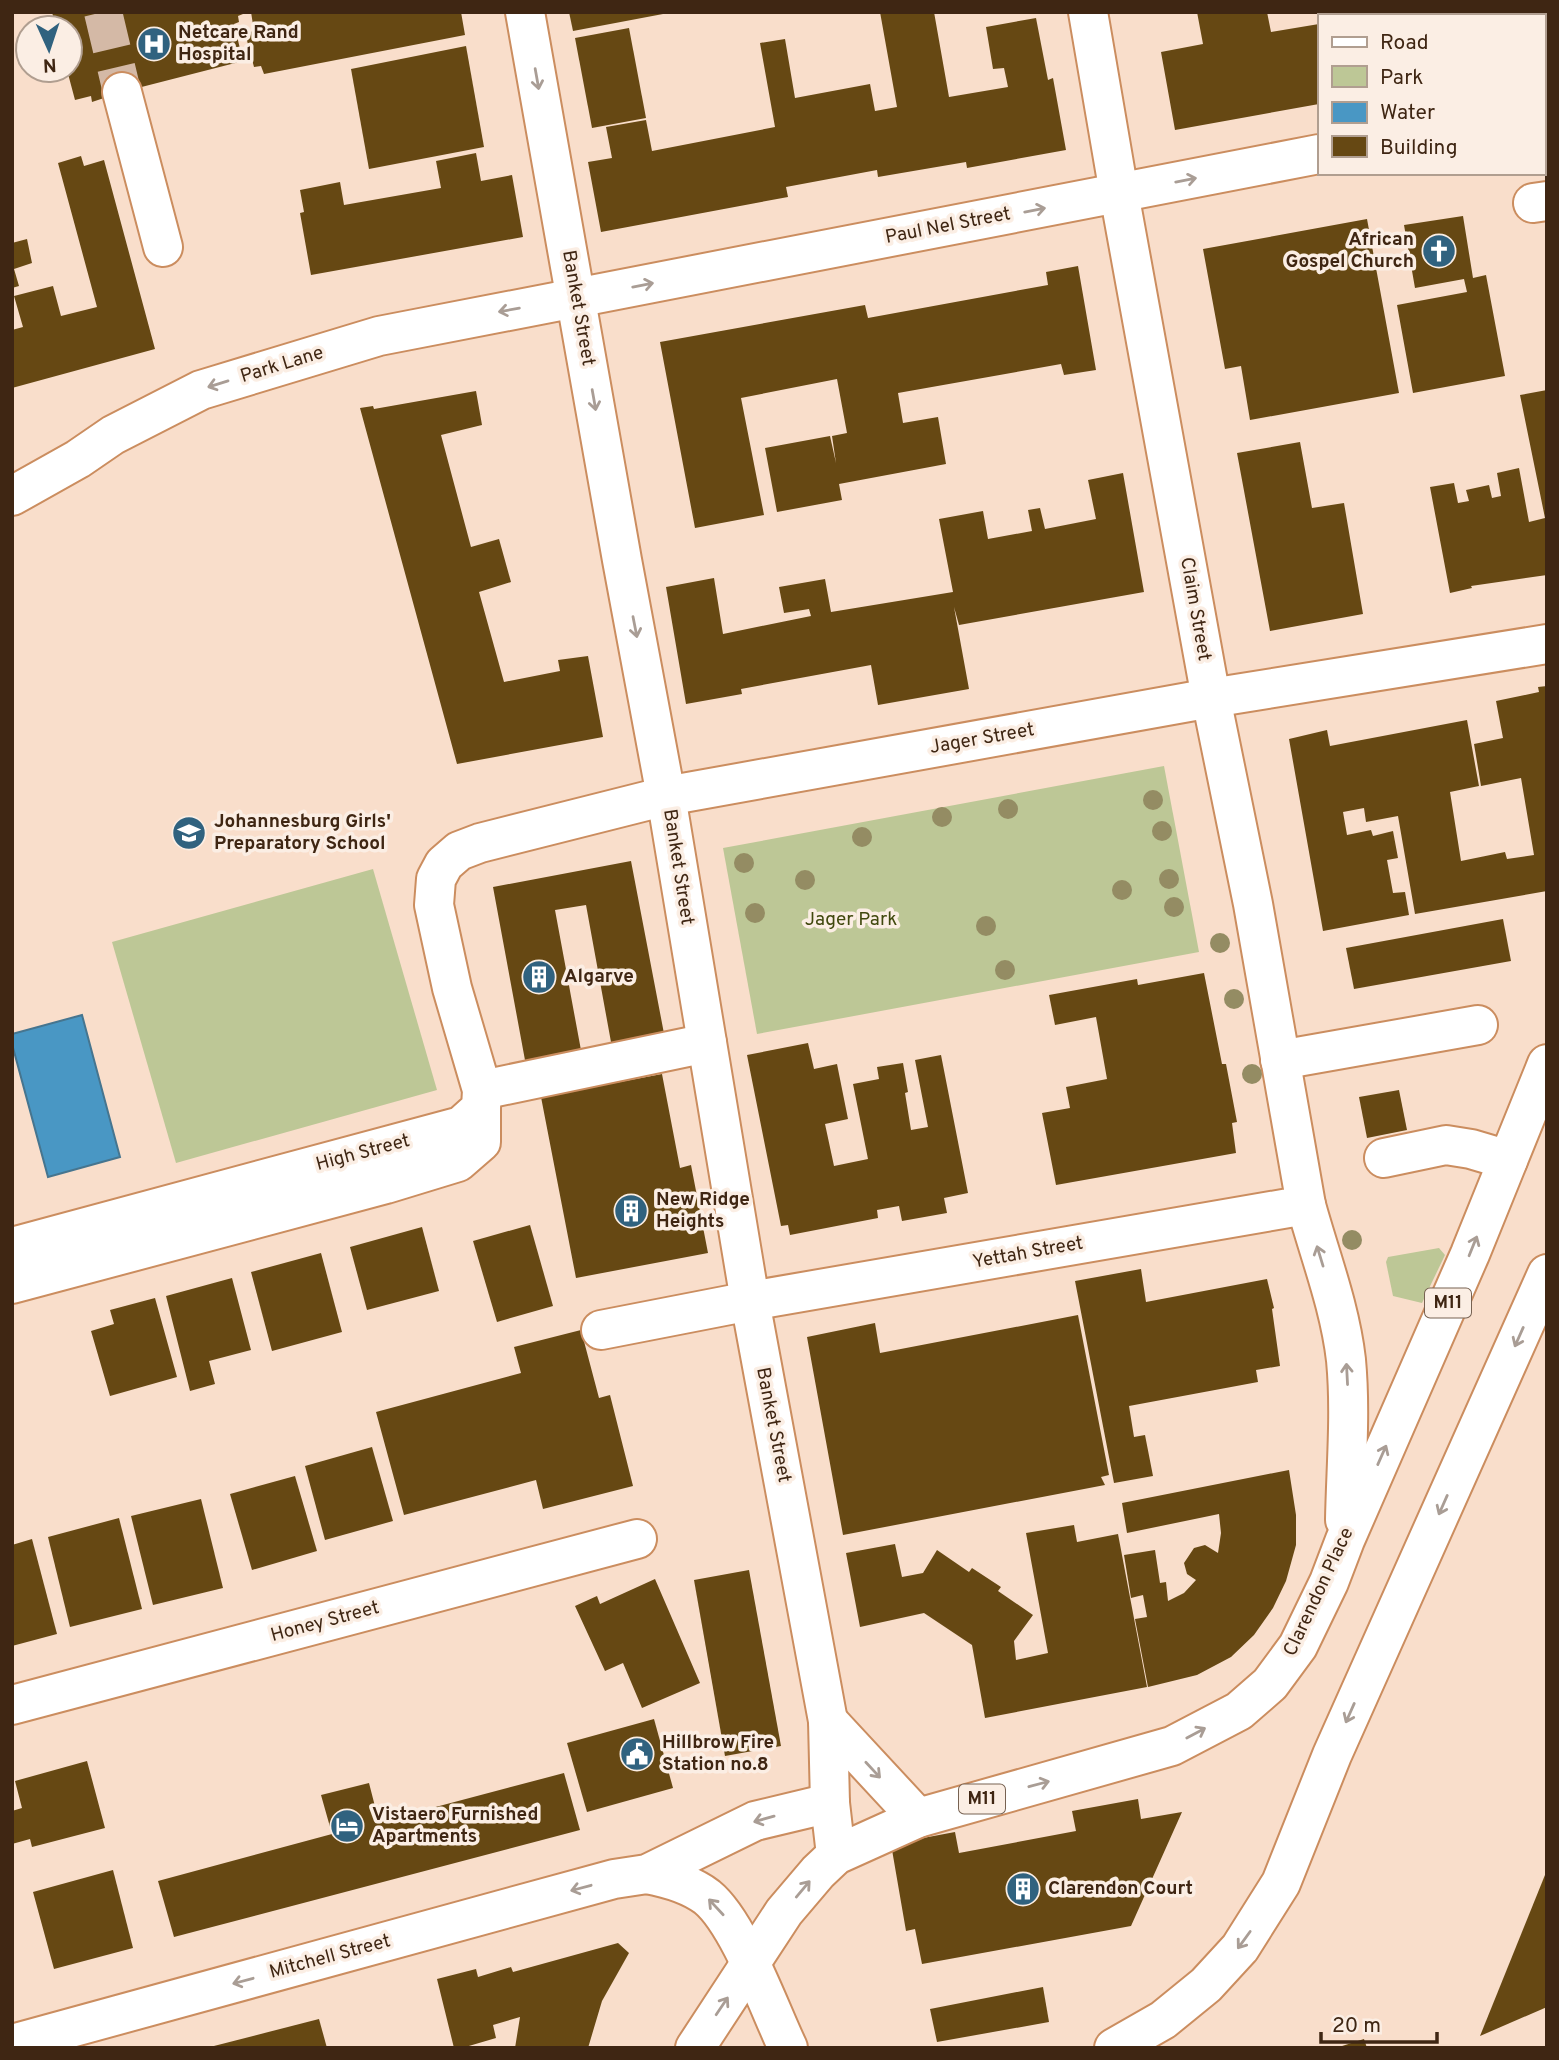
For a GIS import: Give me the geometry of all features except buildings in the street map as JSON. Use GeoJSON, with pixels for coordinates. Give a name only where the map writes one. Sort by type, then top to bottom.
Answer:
{"type":"FeatureCollection","features":[{"type":"Feature","properties":{"kind":"street","name":"Banket Street"},"geometry":{"type":"LineString","coordinates":[[525,12],[666,796],[750,1301],[828,1721],[830,1802],[836,1855]]}},
{"type":"Feature","properties":{"kind":"street","name":"Claim Street"},"geometry":{"type":"LineString","coordinates":[[1088,12],[1211,698],[1253,904],[1306,1205],[1337,1306],[1346,1359],[1348,1401],[1345,1540]]}},
{"type":"Feature","properties":{"kind":"street"},"geometry":{"type":"LineString","coordinates":[[122,92],[163,247]]}},
{"type":"Feature","properties":{"kind":"street","name":"Paul Nel Street"},"geometry":{"type":"LineString","coordinates":[[576,298],[1318,154]]}},
{"type":"Feature","properties":{"kind":"street","name":"Park Lane"},"geometry":{"type":"LineString","coordinates":[[12,496],[79,459],[113,435],[201,390],[379,336],[576,298]]}},
{"type":"Feature","properties":{"kind":"street","name":"Jager Street"},"geometry":{"type":"LineString","coordinates":[[482,1099],[434,905],[436,880],[444,864],[459,851],[480,843],[666,796],[1211,698],[1547,644]]}},
{"type":"Feature","properties":{"kind":"street"},"geometry":{"type":"LineString","coordinates":[[1280,1059],[1478,1026]]}},
{"type":"Feature","properties":{"kind":"street"},"geometry":{"type":"LineString","coordinates":[[12,1284],[373,1188],[458,1162],[481,1142],[482,1099],[707,1043]]}},
{"type":"Feature","properties":{"kind":"street","name":"Clarendon Place"},"geometry":{"type":"LineString","coordinates":[[836,1855],[918,1818],[1172,1745],[1240,1711],[1270,1684],[1298,1646],[1329,1582],[1470,1254],[1547,1063]]}},
{"type":"Feature","properties":{"kind":"street","name":"High Street"},"geometry":{"type":"LineString","coordinates":[[12,1247],[461,1126],[482,1099]]}},
{"type":"Feature","properties":{"kind":"street"},"geometry":{"type":"LineString","coordinates":[[1384,1158],[1446,1145],[1508,1160]]}},
{"type":"Feature","properties":{"kind":"street","name":"Yettah Street"},"geometry":{"type":"LineString","coordinates":[[601,1330],[750,1301],[1306,1205]]}},
{"type":"Feature","properties":{"kind":"street"},"geometry":{"type":"LineString","coordinates":[[1114,2048],[1163,2020],[1206,1985],[1240,1948],[1281,1883],[1332,1755],[1547,1275]]}},
{"type":"Feature","properties":{"kind":"street","name":"Honey Street"},"geometry":{"type":"LineString","coordinates":[[12,1705],[637,1539]]}},
{"type":"Feature","properties":{"kind":"street"},"geometry":{"type":"LineString","coordinates":[[828,1721],[918,1818]]}},
{"type":"Feature","properties":{"kind":"street","name":"Mitchell Street"},"geometry":{"type":"LineString","coordinates":[[12,2044],[614,1879],[648,1874],[755,1821],[830,1802]]}},
{"type":"Feature","properties":{"kind":"street","name":"M11"},"geometry":{"type":"LineString","coordinates":[[695,2048],[784,1912],[836,1855]]}},
{"type":"Feature","properties":{"kind":"street","name":"Mitchell Street"},"geometry":{"type":"LineString","coordinates":[[648,1874],[676,1880],[706,1897],[727,1919],[788,2048]]}},
{"type":"Feature","properties":{"kind":"green space","name":"Jager Park"},"geometry":{"type":"Polygon","coordinates":[[[1164,766],[1199,952],[757,1034],[723,848],[1164,766]]]}},
{"type":"Feature","properties":{"kind":"green space"},"geometry":{"type":"Polygon","coordinates":[[[373,869],[437,1090],[176,1163],[112,942],[373,869]]]}},
{"type":"Feature","properties":{"kind":"green space"},"geometry":{"type":"Polygon","coordinates":[[[1439,1248],[1445,1255],[1422,1303],[1393,1296],[1386,1262],[1388,1257],[1439,1248]]]}},
{"type":"Feature","properties":{"kind":"water"},"geometry":{"type":"Polygon","coordinates":[[[82,1015],[120,1157],[48,1177],[12,1044],[12,1034],[82,1015]]]}},
{"type":"Feature","properties":{"kind":"tunnel"},"geometry":{"type":"LineString","coordinates":[[103,12],[122,92]]}},
{"type":"Feature","properties":{"kind":"place","name":"Netcare Rand Hospital"},"geometry":{"type":"Point","coordinates":[154,44]}},
{"type":"Feature","properties":{"kind":"place","name":"African Gospel Church"},"geometry":{"type":"Point","coordinates":[1439,251]}},
{"type":"Feature","properties":{"kind":"place","name":"Johannesburg Girls' Preparatory School"},"geometry":{"type":"Point","coordinates":[189,833]}},
{"type":"Feature","properties":{"kind":"place","name":"Algarve"},"geometry":{"type":"Point","coordinates":[539,977]}},
{"type":"Feature","properties":{"kind":"place","name":"New Ridge Heights"},"geometry":{"type":"Point","coordinates":[631,1211]}},
{"type":"Feature","properties":{"kind":"place","name":"Hillbrow Fire Station no.8"},"geometry":{"type":"Point","coordinates":[637,1754]}},
{"type":"Feature","properties":{"kind":"place","name":"Vistaero Furnished Apartments"},"geometry":{"type":"Point","coordinates":[347,1826]}},
{"type":"Feature","properties":{"kind":"place","name":"Clarendon Court"},"geometry":{"type":"Point","coordinates":[1023,1889]}}]}
